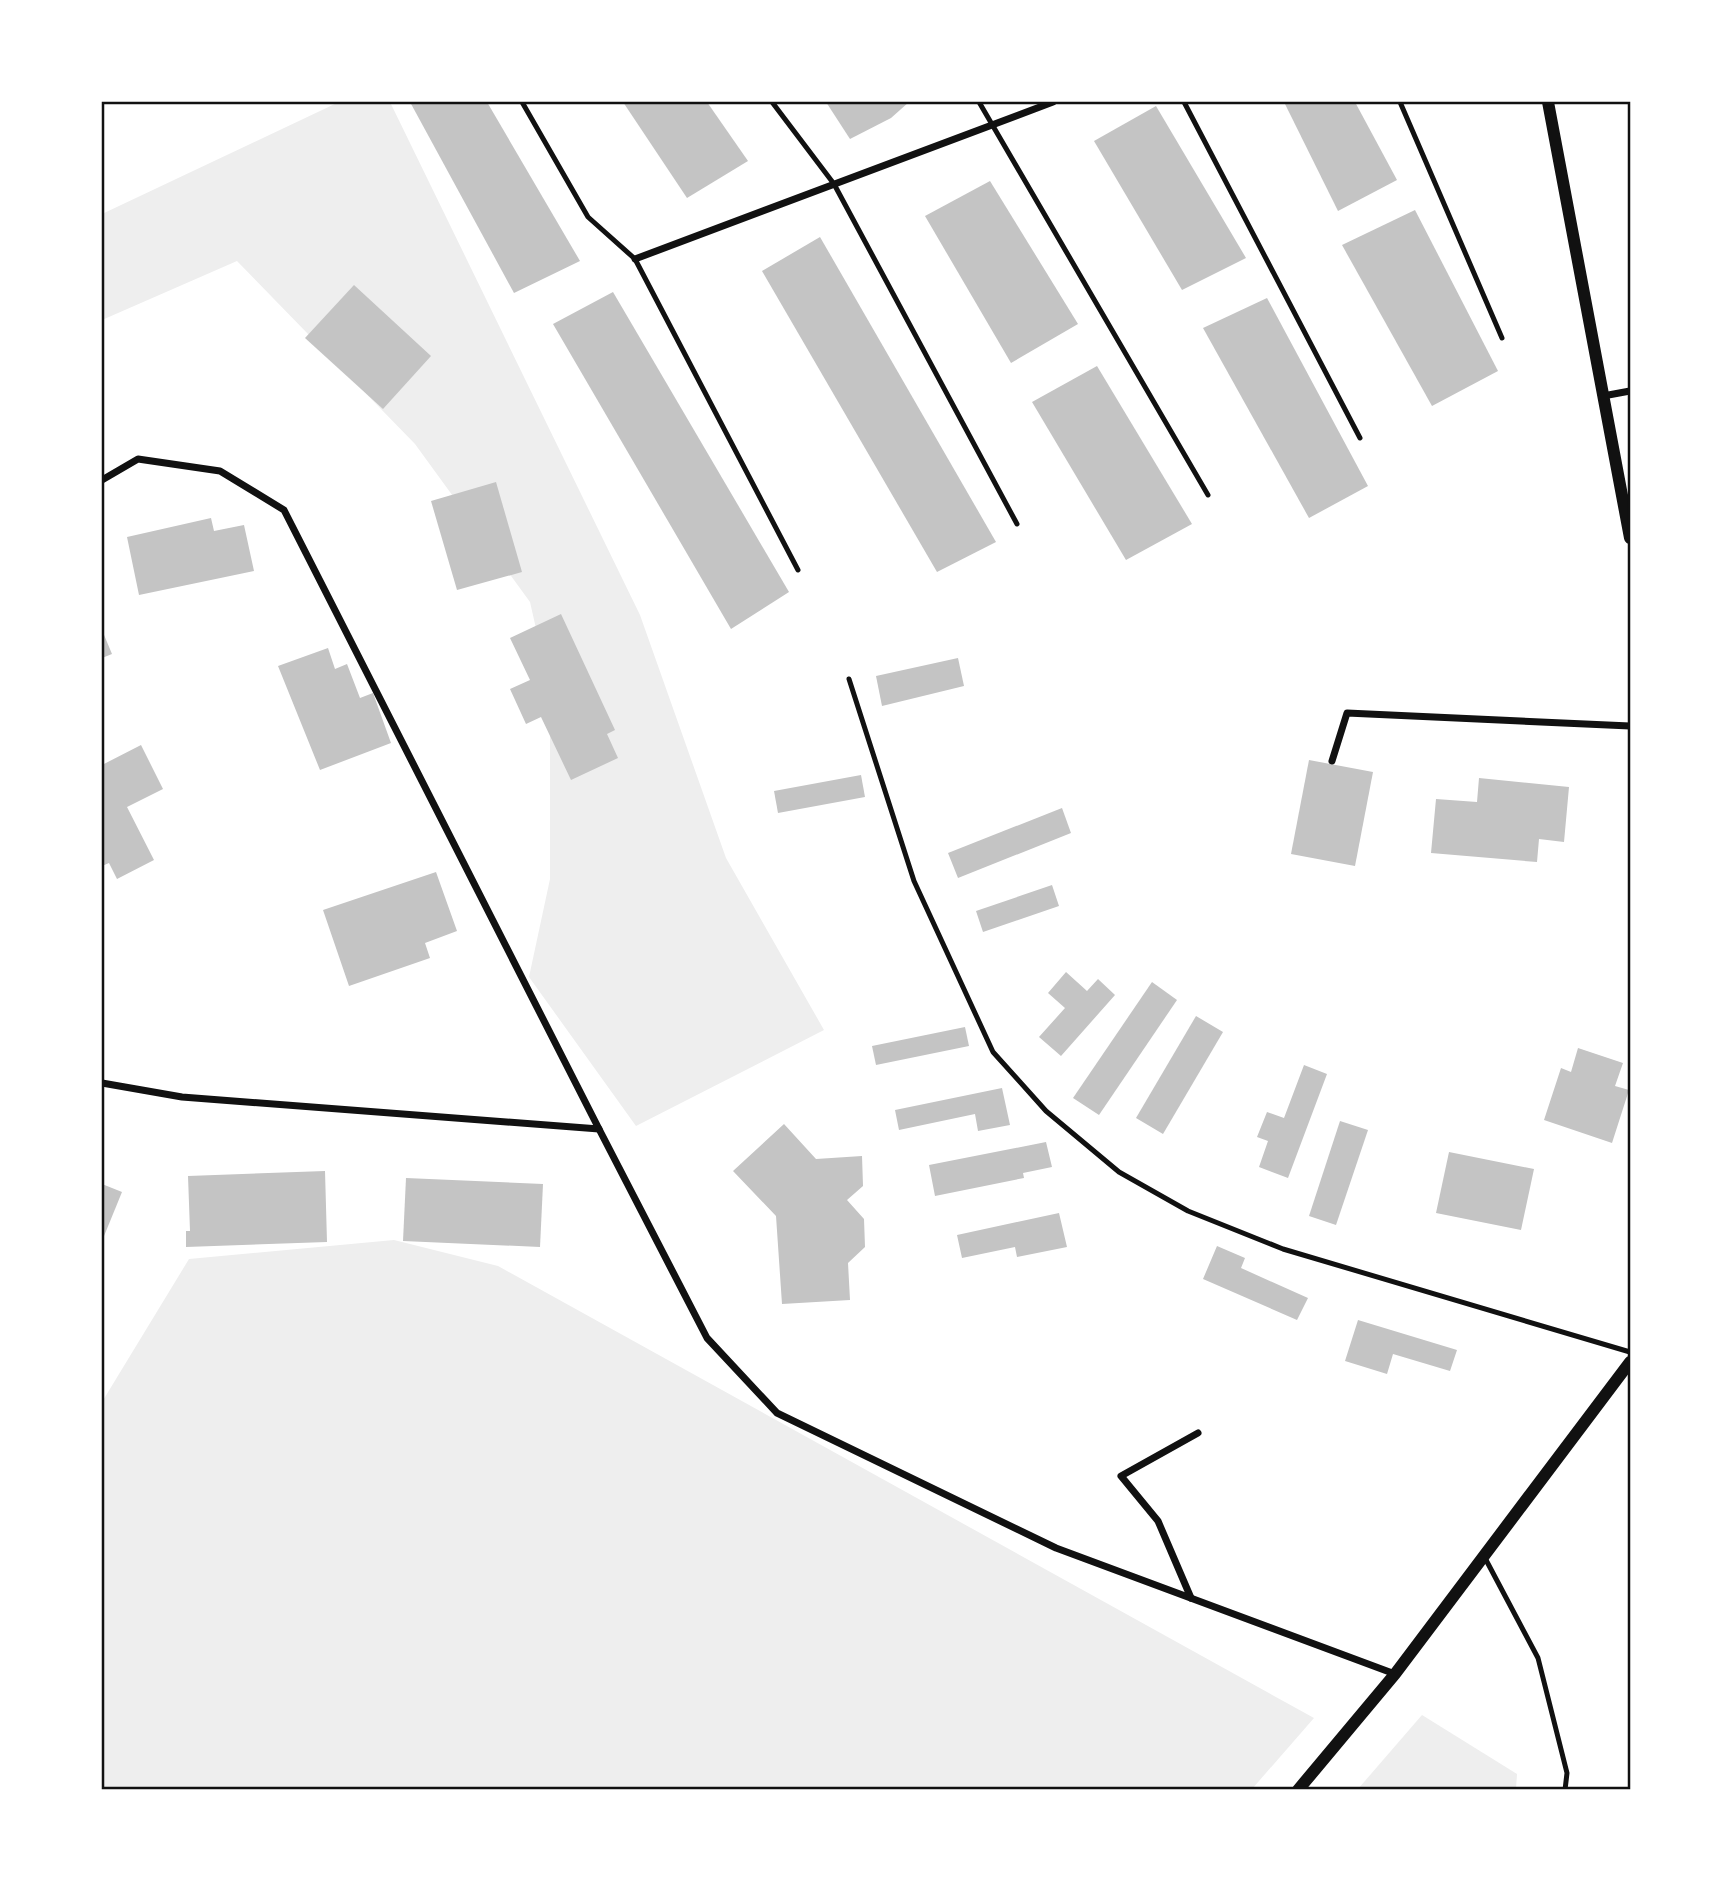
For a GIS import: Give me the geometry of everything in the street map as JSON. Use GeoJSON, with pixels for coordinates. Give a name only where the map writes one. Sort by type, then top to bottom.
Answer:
{"type":"FeatureCollection","features":[{"type":"Feature","properties":{"kind":"street"},"geometry":{"type":"LineString","coordinates":[[635,259],[1053,102]]}},
{"type":"Feature","properties":{"kind":"street"},"geometry":{"type":"LineString","coordinates":[[1548,102],[1630,538]]}},
{"type":"Feature","properties":{"kind":"street"},"geometry":{"type":"LineString","coordinates":[[1602,397],[1630,391]]}},
{"type":"Feature","properties":{"kind":"street"},"geometry":{"type":"LineString","coordinates":[[102,480],[138,459],[220,471],[284,510],[707,1338],[777,1413],[1056,1548],[1395,1674]]}},
{"type":"Feature","properties":{"kind":"street"},"geometry":{"type":"LineString","coordinates":[[1332,761],[1347,713],[1630,726]]}},
{"type":"Feature","properties":{"kind":"street"},"geometry":{"type":"LineString","coordinates":[[102,1083],[182,1097],[599,1129]]}},
{"type":"Feature","properties":{"kind":"street"},"geometry":{"type":"LineString","coordinates":[[1298,1790],[1395,1674],[1485,1558],[1630,1362]]}},
{"type":"Feature","properties":{"kind":"street"},"geometry":{"type":"LineString","coordinates":[[1191,1598],[1158,1521],[1121,1476],[1198,1433]]}},
{"type":"Feature","properties":{"kind":"lane"},"geometry":{"type":"LineString","coordinates":[[522,102],[588,217],[635,259],[798,570]]}},
{"type":"Feature","properties":{"kind":"lane"},"geometry":{"type":"LineString","coordinates":[[772,102],[834,184],[1017,524]]}},
{"type":"Feature","properties":{"kind":"lane"},"geometry":{"type":"LineString","coordinates":[[979,102],[1208,495]]}},
{"type":"Feature","properties":{"kind":"lane"},"geometry":{"type":"LineString","coordinates":[[1184,102],[1360,438]]}},
{"type":"Feature","properties":{"kind":"lane"},"geometry":{"type":"LineString","coordinates":[[1399,102],[1502,338]]}},
{"type":"Feature","properties":{"kind":"lane"},"geometry":{"type":"LineString","coordinates":[[849,679],[914,881],[993,1052],[1046,1111],[1118,1172],[1188,1211],[1283,1249],[1630,1352]]}},
{"type":"Feature","properties":{"kind":"lane"},"geometry":{"type":"LineString","coordinates":[[1485,1558],[1538,1658],[1567,1773],[1565,1790]]}},
{"type":"Feature","properties":{"kind":"shaded area"},"geometry":{"type":"Polygon","coordinates":[[[339,102],[390,102],[640,615],[726,858],[824,1030],[636,1126],[529,977],[550,879],[550,690],[530,602],[415,444],[237,261],[102,320],[102,214],[339,102]]]}},
{"type":"Feature","properties":{"kind":"shaded area"},"geometry":{"type":"Polygon","coordinates":[[[394,1240],[498,1266],[1314,1718],[1252,1789],[102,1789],[102,1402],[189,1259],[394,1240]]]}},
{"type":"Feature","properties":{"kind":"shaded area"},"geometry":{"type":"Polygon","coordinates":[[[1422,1715],[1517,1774],[1516,1789],[1358,1789],[1422,1715]]]}},
{"type":"Feature","properties":{"kind":"building"},"geometry":{"type":"Polygon","coordinates":[[[410,102],[487,102],[580,261],[514,293],[410,102]]]}},
{"type":"Feature","properties":{"kind":"building"},"geometry":{"type":"Polygon","coordinates":[[[623,102],[707,102],[748,161],[687,198],[623,102]]]}},
{"type":"Feature","properties":{"kind":"building"},"geometry":{"type":"Polygon","coordinates":[[[826,102],[909,102],[891,118],[850,139],[826,102]]]}},
{"type":"Feature","properties":{"kind":"building"},"geometry":{"type":"Polygon","coordinates":[[[1284,102],[1355,102],[1397,180],[1338,211],[1284,102]]]}},
{"type":"Feature","properties":{"kind":"building"},"geometry":{"type":"Polygon","coordinates":[[[1156,106],[1246,258],[1182,290],[1094,141],[1156,106]]]}},
{"type":"Feature","properties":{"kind":"building"},"geometry":{"type":"Polygon","coordinates":[[[990,181],[1078,324],[1011,363],[925,216],[990,181]]]}},
{"type":"Feature","properties":{"kind":"building"},"geometry":{"type":"Polygon","coordinates":[[[1415,210],[1498,371],[1432,406],[1342,245],[1415,210]]]}},
{"type":"Feature","properties":{"kind":"building"},"geometry":{"type":"Polygon","coordinates":[[[820,237],[996,542],[937,572],[762,271],[820,237]]]}},
{"type":"Feature","properties":{"kind":"building"},"geometry":{"type":"Polygon","coordinates":[[[354,285],[431,356],[383,409],[305,338],[354,285]]]}},
{"type":"Feature","properties":{"kind":"building"},"geometry":{"type":"Polygon","coordinates":[[[613,292],[789,592],[731,629],[553,324],[613,292]]]}},
{"type":"Feature","properties":{"kind":"building"},"geometry":{"type":"Polygon","coordinates":[[[1267,298],[1368,486],[1309,518],[1203,328],[1267,298]]]}},
{"type":"Feature","properties":{"kind":"building"},"geometry":{"type":"Polygon","coordinates":[[[1097,366],[1192,524],[1126,560],[1032,402],[1097,366]]]}},
{"type":"Feature","properties":{"kind":"building"},"geometry":{"type":"Polygon","coordinates":[[[496,482],[522,572],[457,590],[431,501],[496,482]]]}},
{"type":"Feature","properties":{"kind":"building"},"geometry":{"type":"Polygon","coordinates":[[[211,518],[214,531],[244,525],[254,571],[139,595],[127,537],[211,518]]]}},
{"type":"Feature","properties":{"kind":"building"},"geometry":{"type":"Polygon","coordinates":[[[561,614],[615,730],[607,734],[618,758],[571,780],[541,717],[526,724],[510,689],[530,680],[510,638],[561,614]]]}},
{"type":"Feature","properties":{"kind":"building"},"geometry":{"type":"Polygon","coordinates":[[[102,630],[112,654],[102,658],[102,630]]]}},
{"type":"Feature","properties":{"kind":"building"},"geometry":{"type":"Polygon","coordinates":[[[328,648],[335,669],[347,664],[360,698],[373,693],[391,743],[320,770],[278,666],[328,648]]]}},
{"type":"Feature","properties":{"kind":"building"},"geometry":{"type":"Polygon","coordinates":[[[958,658],[964,686],[882,706],[876,676],[958,658]]]}},
{"type":"Feature","properties":{"kind":"building"},"geometry":{"type":"Polygon","coordinates":[[[141,745],[163,789],[127,807],[154,860],[117,879],[109,863],[102,866],[102,765],[141,745]]]}},
{"type":"Feature","properties":{"kind":"building"},"geometry":{"type":"Polygon","coordinates":[[[1309,760],[1373,772],[1355,866],[1291,854],[1309,760]]]}},
{"type":"Feature","properties":{"kind":"building"},"geometry":{"type":"Polygon","coordinates":[[[861,775],[865,797],[778,813],[774,791],[861,775]]]}},
{"type":"Feature","properties":{"kind":"building"},"geometry":{"type":"Polygon","coordinates":[[[1479,778],[1569,787],[1564,842],[1539,839],[1537,862],[1431,853],[1436,799],[1477,802],[1479,778]]]}},
{"type":"Feature","properties":{"kind":"building"},"geometry":{"type":"Polygon","coordinates":[[[1062,808],[1071,833],[958,878],[948,853],[1062,808]]]}},
{"type":"Feature","properties":{"kind":"building"},"geometry":{"type":"Polygon","coordinates":[[[436,872],[457,931],[425,943],[430,958],[349,986],[323,910],[436,872]]]}},
{"type":"Feature","properties":{"kind":"building"},"geometry":{"type":"Polygon","coordinates":[[[1052,885],[1059,906],[983,932],[976,911],[1052,885]]]}},
{"type":"Feature","properties":{"kind":"building"},"geometry":{"type":"Polygon","coordinates":[[[1066,972],[1087,991],[1098,979],[1115,995],[1061,1056],[1039,1037],[1065,1008],[1048,993],[1066,972]]]}},
{"type":"Feature","properties":{"kind":"building"},"geometry":{"type":"Polygon","coordinates":[[[1152,982],[1177,1000],[1099,1115],[1073,1098],[1152,982]]]}},
{"type":"Feature","properties":{"kind":"building"},"geometry":{"type":"Polygon","coordinates":[[[1196,1016],[1223,1032],[1163,1134],[1136,1118],[1196,1016]]]}},
{"type":"Feature","properties":{"kind":"building"},"geometry":{"type":"Polygon","coordinates":[[[965,1027],[969,1046],[876,1065],[872,1046],[965,1027]]]}},
{"type":"Feature","properties":{"kind":"building"},"geometry":{"type":"Polygon","coordinates":[[[1578,1048],[1623,1063],[1615,1086],[1629,1090],[1612,1143],[1544,1120],[1561,1068],[1571,1072],[1578,1048]]]}},
{"type":"Feature","properties":{"kind":"building"},"geometry":{"type":"Polygon","coordinates":[[[1304,1065],[1327,1074],[1288,1178],[1259,1167],[1268,1141],[1257,1137],[1267,1112],[1284,1118],[1304,1065]]]}},
{"type":"Feature","properties":{"kind":"building"},"geometry":{"type":"Polygon","coordinates":[[[1002,1088],[1010,1125],[978,1131],[975,1114],[899,1130],[895,1110],[1002,1088]]]}},
{"type":"Feature","properties":{"kind":"building"},"geometry":{"type":"Polygon","coordinates":[[[1340,1121],[1368,1130],[1336,1225],[1309,1216],[1340,1121]]]}},
{"type":"Feature","properties":{"kind":"building"},"geometry":{"type":"Polygon","coordinates":[[[784,1124],[816,1159],[862,1156],[863,1186],[847,1200],[864,1219],[865,1247],[848,1263],[850,1300],[782,1304],[776,1216],[733,1171],[784,1124]]]}},
{"type":"Feature","properties":{"kind":"building"},"geometry":{"type":"Polygon","coordinates":[[[1046,1142],[1052,1167],[1023,1173],[1024,1178],[935,1196],[929,1165],[1046,1142]]]}},
{"type":"Feature","properties":{"kind":"building"},"geometry":{"type":"Polygon","coordinates":[[[1449,1152],[1534,1169],[1521,1230],[1436,1213],[1449,1152]]]}},
{"type":"Feature","properties":{"kind":"building"},"geometry":{"type":"Polygon","coordinates":[[[325,1171],[327,1242],[186,1247],[186,1231],[190,1231],[188,1176],[325,1171]]]}},
{"type":"Feature","properties":{"kind":"building"},"geometry":{"type":"Polygon","coordinates":[[[406,1178],[543,1184],[540,1247],[403,1241],[406,1178]]]}},
{"type":"Feature","properties":{"kind":"building"},"geometry":{"type":"Polygon","coordinates":[[[102,1184],[122,1192],[102,1241],[102,1184]]]}},
{"type":"Feature","properties":{"kind":"building"},"geometry":{"type":"Polygon","coordinates":[[[1059,1213],[1067,1247],[1017,1257],[1015,1247],[962,1258],[957,1235],[1059,1213]]]}},
{"type":"Feature","properties":{"kind":"building"},"geometry":{"type":"Polygon","coordinates":[[[1217,1246],[1245,1258],[1241,1268],[1308,1298],[1297,1320],[1203,1279],[1217,1246]]]}},
{"type":"Feature","properties":{"kind":"building"},"geometry":{"type":"Polygon","coordinates":[[[1358,1320],[1457,1350],[1450,1371],[1393,1354],[1387,1374],[1345,1361],[1358,1320]]]}}]}
